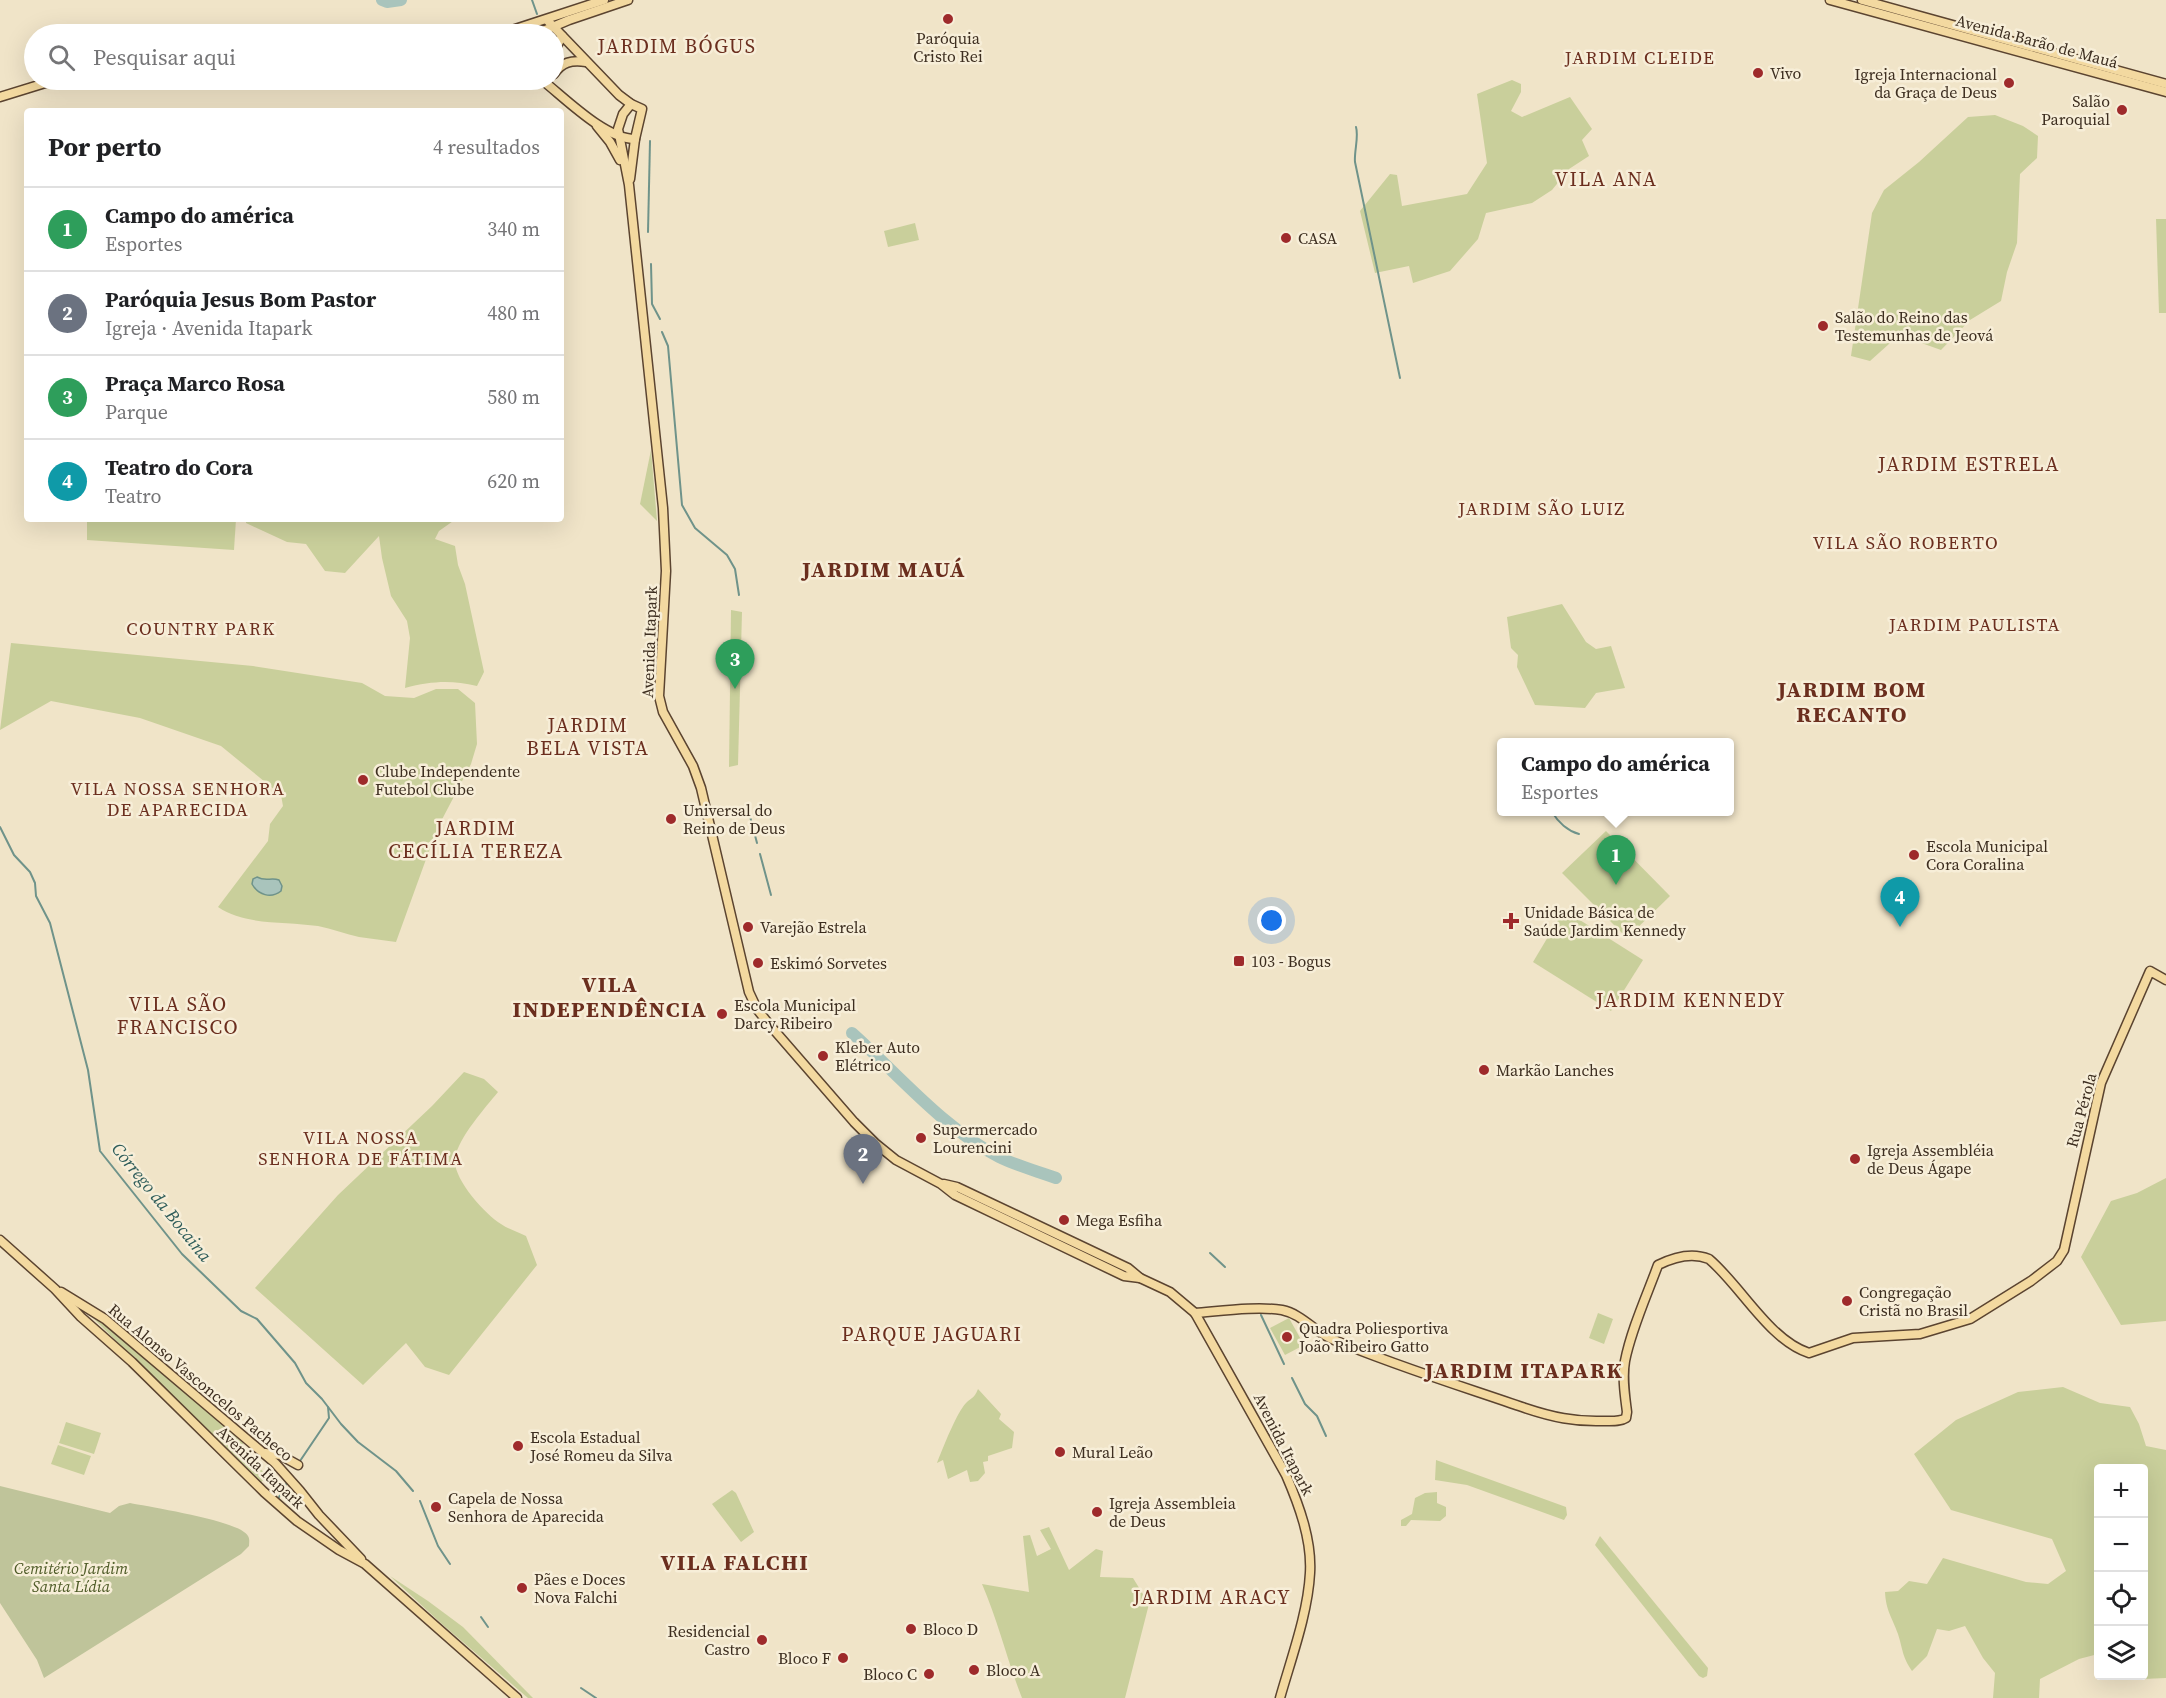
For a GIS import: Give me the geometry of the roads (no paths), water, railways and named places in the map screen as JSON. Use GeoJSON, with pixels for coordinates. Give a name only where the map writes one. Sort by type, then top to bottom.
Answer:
{"type":"FeatureCollection","features":[{"type":"Feature","properties":{"kind":"main road"},"geometry":{"type":"LineString","coordinates":[[550,23],[604,0]]}},
{"type":"Feature","properties":{"kind":"main road"},"geometry":{"type":"LineString","coordinates":[[540,24],[628,0]]}},
{"type":"Feature","properties":{"kind":"main road","name":"Avenida Barão de Mauá"},"geometry":{"type":"LineString","coordinates":[[1830,0],[2154,88],[2166,88]]}},
{"type":"Feature","properties":{"kind":"main road","name":"Avenida Barão de Mauá"},"geometry":{"type":"LineString","coordinates":[[1862,0],[2166,88]]}},
{"type":"Feature","properties":{"kind":"main road"},"geometry":{"type":"LineString","coordinates":[[564,38],[631,104]]}},
{"type":"Feature","properties":{"kind":"main road"},"geometry":{"type":"LineString","coordinates":[[564,64],[586,62]]}},
{"type":"Feature","properties":{"kind":"main road"},"geometry":{"type":"LineString","coordinates":[[0,92],[24,84]]}},
{"type":"Feature","properties":{"kind":"main road"},"geometry":{"type":"LineString","coordinates":[[0,97],[24,90]]}},
{"type":"Feature","properties":{"kind":"main road"},"geometry":{"type":"LineString","coordinates":[[559,90],[591,119],[610,142],[626,171]]}},
{"type":"Feature","properties":{"kind":"main road","name":"Avenida Itapark"},"geometry":{"type":"LineString","coordinates":[[629,185],[635,139],[642,109],[631,104],[619,122],[619,136],[629,185],[663,508],[666,561],[659,696],[663,711],[693,766],[701,788],[749,992],[757,1009],[768,1023],[854,1122],[885,1152],[941,1184],[955,1195],[1124,1276],[1140,1278],[1170,1292],[1195,1313],[1286,1475],[1303,1520],[1310,1571],[1302,1615],[1280,1698]]}},
{"type":"Feature","properties":{"kind":"main road"},"geometry":{"type":"LineString","coordinates":[[591,119],[619,136],[635,139]]}},
{"type":"Feature","properties":{"kind":"main road","name":"Rua Pérola"},"geometry":{"type":"LineString","coordinates":[[1306,1323],[1321,1334],[1357,1349],[1548,1416],[1578,1422],[1624,1420],[1627,1412],[1624,1390],[1625,1361],[1658,1265],[1679,1257],[1702,1256],[1709,1259],[1774,1329],[1790,1343],[1809,1353],[1847,1339],[1920,1334],[1970,1319],[2031,1281],[2056,1261],[2064,1250],[2102,1083],[2150,971],[2166,980]]}},
{"type":"Feature","properties":{"kind":"main road","name":"Avenida Itapark"},"geometry":{"type":"LineString","coordinates":[[0,1240],[132,1362],[264,1492],[297,1521],[339,1550],[365,1564],[518,1698]]}},
{"type":"Feature","properties":{"kind":"main road","name":"Rua Alonso Vasconcelos Pacheco"},"geometry":{"type":"LineString","coordinates":[[55,1289],[105,1319],[285,1473],[319,1515],[365,1564]]}},
{"type":"Feature","properties":{"kind":"main road"},"geometry":{"type":"LineString","coordinates":[[1195,1313],[1275,1310],[1294,1314],[1306,1323],[1313,1323],[1317,1320]]}},
{"type":"Feature","properties":{"kind":"main road"},"geometry":{"type":"LineString","coordinates":[[262,1453],[280,1455],[298,1465]]}},
{"type":"Feature","properties":{"kind":"water"},"geometry":{"type":"Polygon","coordinates":[[[257,877],[279,880],[282,886],[281,891],[273,895],[261,893],[252,884],[253,879],[257,877]]]}},
{"type":"Feature","properties":{"kind":"waterway"},"geometry":{"type":"LineString","coordinates":[[382,0],[387,2],[401,0]]}},
{"type":"Feature","properties":{"kind":"waterway"},"geometry":{"type":"LineString","coordinates":[[532,0],[537,14]]}},
{"type":"Feature","properties":{"kind":"waterway"},"geometry":{"type":"LineString","coordinates":[[1356,127],[1355,162],[1400,378]]}},
{"type":"Feature","properties":{"kind":"waterway"},"geometry":{"type":"LineString","coordinates":[[648,232],[650,141]]}},
{"type":"Feature","properties":{"kind":"waterway"},"geometry":{"type":"LineString","coordinates":[[651,264],[652,304],[660,319]]}},
{"type":"Feature","properties":{"kind":"waterway"},"geometry":{"type":"LineString","coordinates":[[662,332],[668,346],[682,505],[695,528],[727,555],[735,569],[739,595]]}},
{"type":"Feature","properties":{"kind":"waterway"},"geometry":{"type":"LineString","coordinates":[[747,805],[757,843]]}},
{"type":"Feature","properties":{"kind":"waterway"},"geometry":{"type":"LineString","coordinates":[[1555,816],[1564,826],[1579,834]]}},
{"type":"Feature","properties":{"kind":"waterway","name":"Córrego da Bocaina"},"geometry":{"type":"LineString","coordinates":[[0,827],[14,855],[30,872],[35,883],[36,896],[50,923],[88,1070],[100,1151],[182,1254],[241,1311],[257,1319],[295,1363],[306,1383],[341,1424],[358,1442],[396,1471],[413,1491]]}},
{"type":"Feature","properties":{"kind":"waterway"},"geometry":{"type":"LineString","coordinates":[[760,854],[771,895]]}},
{"type":"Feature","properties":{"kind":"waterway"},"geometry":{"type":"LineString","coordinates":[[852,1033],[940,1116],[978,1145],[1020,1166],[1056,1178]]}},
{"type":"Feature","properties":{"kind":"waterway"},"geometry":{"type":"LineString","coordinates":[[1210,1253],[1225,1267]]}},
{"type":"Feature","properties":{"kind":"waterway"},"geometry":{"type":"LineString","coordinates":[[1261,1315],[1284,1364]]}},
{"type":"Feature","properties":{"kind":"waterway"},"geometry":{"type":"LineString","coordinates":[[1292,1378],[1305,1404],[1317,1416],[1326,1436]]}},
{"type":"Feature","properties":{"kind":"waterway"},"geometry":{"type":"LineString","coordinates":[[300,1461],[329,1418],[328,1407]]}},
{"type":"Feature","properties":{"kind":"waterway"},"geometry":{"type":"LineString","coordinates":[[278,1499],[286,1484]]}},
{"type":"Feature","properties":{"kind":"waterway","name":"Córrego da Bocaina"},"geometry":{"type":"LineString","coordinates":[[420,1501],[438,1546],[450,1564]]}},
{"type":"Feature","properties":{"kind":"waterway","name":"Córrego da Bocaina"},"geometry":{"type":"LineString","coordinates":[[481,1617],[488,1627]]}},
{"type":"Feature","properties":{"kind":"waterway","name":"Córrego da Bocaina"},"geometry":{"type":"LineString","coordinates":[[581,1688],[596,1698]]}},
{"type":"Feature","properties":{"kind":"place","name":"Paróquia Cristo Rei"},"geometry":{"type":"Point","coordinates":[948,19]}},
{"type":"Feature","properties":{"kind":"place","name":"Vivo"},"geometry":{"type":"Point","coordinates":[1758,73]}},
{"type":"Feature","properties":{"kind":"place","name":"Igreja Internacional da Graça de Deus"},"geometry":{"type":"Point","coordinates":[2009,83]}},
{"type":"Feature","properties":{"kind":"place","name":"Salão Paroquial"},"geometry":{"type":"Point","coordinates":[2122,110]}},
{"type":"Feature","properties":{"kind":"place","name":"CASA"},"geometry":{"type":"Point","coordinates":[1286,238]}},
{"type":"Feature","properties":{"kind":"place","name":"Salão do Reino das Testemunhas de Jeová"},"geometry":{"type":"Point","coordinates":[1823,326]}},
{"type":"Feature","properties":{"kind":"place","name":"Praça Marco Rosa"},"geometry":{"type":"Point","coordinates":[735,689]}},
{"type":"Feature","properties":{"kind":"place","name":"Clube Independente Futebol Clube"},"geometry":{"type":"Point","coordinates":[363,780]}},
{"type":"Feature","properties":{"kind":"place","name":"Universal do Reino de Deus"},"geometry":{"type":"Point","coordinates":[671,819]}},
{"type":"Feature","properties":{"kind":"place","name":"Escola Municipal Cora Coralina"},"geometry":{"type":"Point","coordinates":[1914,855]}},
{"type":"Feature","properties":{"kind":"place","name":"Campo do américa"},"geometry":{"type":"Point","coordinates":[1616,885]}},
{"type":"Feature","properties":{"kind":"place","name":"Unidade Básica de Saúde Jardim Kennedy"},"geometry":{"type":"Point","coordinates":[1511,921]}},
{"type":"Feature","properties":{"kind":"place","name":"Varejão Estrela"},"geometry":{"type":"Point","coordinates":[748,927]}},
{"type":"Feature","properties":{"kind":"place","name":"Teatro do Cora"},"geometry":{"type":"Point","coordinates":[1900,927]}},
{"type":"Feature","properties":{"kind":"place","name":"103 - Bogus"},"geometry":{"type":"Point","coordinates":[1239,961]}},
{"type":"Feature","properties":{"kind":"place","name":"Eskimó Sorvetes"},"geometry":{"type":"Point","coordinates":[758,963]}},
{"type":"Feature","properties":{"kind":"place","name":"Escola Municipal Darcy Ribeiro"},"geometry":{"type":"Point","coordinates":[722,1014]}},
{"type":"Feature","properties":{"kind":"place","name":"Kleber Auto Elétrico"},"geometry":{"type":"Point","coordinates":[823,1056]}},
{"type":"Feature","properties":{"kind":"place","name":"Markão Lanches"},"geometry":{"type":"Point","coordinates":[1484,1070]}},
{"type":"Feature","properties":{"kind":"place","name":"Supermercado Lourencini"},"geometry":{"type":"Point","coordinates":[921,1138]}},
{"type":"Feature","properties":{"kind":"place","name":"Igreja Assembléia de Deus Ágape"},"geometry":{"type":"Point","coordinates":[1855,1159]}},
{"type":"Feature","properties":{"kind":"place","name":"Paróquia Jesus Bom Pastor"},"geometry":{"type":"Point","coordinates":[863,1184]}},
{"type":"Feature","properties":{"kind":"place","name":"Mega Esfiha"},"geometry":{"type":"Point","coordinates":[1064,1220]}},
{"type":"Feature","properties":{"kind":"place","name":"Congregação Cristã no Brasil"},"geometry":{"type":"Point","coordinates":[1847,1301]}},
{"type":"Feature","properties":{"kind":"place","name":"Quadra Poliesportiva João Ribeiro Gatto"},"geometry":{"type":"Point","coordinates":[1287,1337]}},
{"type":"Feature","properties":{"kind":"place","name":"Escola Estadual José Romeu da Silva"},"geometry":{"type":"Point","coordinates":[518,1446]}},
{"type":"Feature","properties":{"kind":"place","name":"Mural Leão"},"geometry":{"type":"Point","coordinates":[1060,1452]}},
{"type":"Feature","properties":{"kind":"place","name":"Capela de Nossa Senhora de Aparecida"},"geometry":{"type":"Point","coordinates":[436,1507]}},
{"type":"Feature","properties":{"kind":"place","name":"Igreja Assembleia de Deus"},"geometry":{"type":"Point","coordinates":[1097,1512]}},
{"type":"Feature","properties":{"kind":"place","name":"Pães e Doces Nova Falchi"},"geometry":{"type":"Point","coordinates":[522,1588]}},
{"type":"Feature","properties":{"kind":"place","name":"Bloco D"},"geometry":{"type":"Point","coordinates":[911,1629]}},
{"type":"Feature","properties":{"kind":"place","name":"Residencial Castro"},"geometry":{"type":"Point","coordinates":[762,1640]}},
{"type":"Feature","properties":{"kind":"place","name":"Bloco F"},"geometry":{"type":"Point","coordinates":[843,1658]}},
{"type":"Feature","properties":{"kind":"place","name":"Bloco A"},"geometry":{"type":"Point","coordinates":[974,1670]}},
{"type":"Feature","properties":{"kind":"place","name":"Bloco C"},"geometry":{"type":"Point","coordinates":[929,1674]}},
{"type":"Feature","properties":{"kind":"district","name":"JARDIM BÓGUS"},"geometry":{"type":"Point","coordinates":[677,46]}},
{"type":"Feature","properties":{"kind":"district","name":"JARDIM CLEIDE"},"geometry":{"type":"Point","coordinates":[1640,57]}},
{"type":"Feature","properties":{"kind":"district","name":"VILA ANA"},"geometry":{"type":"Point","coordinates":[1606,179]}},
{"type":"Feature","properties":{"kind":"district","name":"JARDIM ESTRELA"},"geometry":{"type":"Point","coordinates":[1969,464]}},
{"type":"Feature","properties":{"kind":"district","name":"JARDIM SÃO LUIZ"},"geometry":{"type":"Point","coordinates":[1542,508]}},
{"type":"Feature","properties":{"kind":"district","name":"VILA SÃO ROBERTO"},"geometry":{"type":"Point","coordinates":[1906,542]}},
{"type":"Feature","properties":{"kind":"district","name":"JARDIM MAUÁ"},"geometry":{"type":"Point","coordinates":[884,569]}},
{"type":"Feature","properties":{"kind":"district","name":"JARDIM PAULISTA"},"geometry":{"type":"Point","coordinates":[1975,624]}},
{"type":"Feature","properties":{"kind":"district","name":"COUNTRY PARK"},"geometry":{"type":"Point","coordinates":[201,628]}},
{"type":"Feature","properties":{"kind":"district","name":"JARDIM BOM RECANTO"},"geometry":{"type":"Point","coordinates":[1852,702]}},
{"type":"Feature","properties":{"kind":"district","name":"JARDIM BELA VISTA"},"geometry":{"type":"Point","coordinates":[588,736]}},
{"type":"Feature","properties":{"kind":"district","name":"VILA NOSSA SENHORA DE APARECIDA"},"geometry":{"type":"Point","coordinates":[178,798]}},
{"type":"Feature","properties":{"kind":"district","name":"JARDIM CECÍLIA TEREZA"},"geometry":{"type":"Point","coordinates":[476,840]}},
{"type":"Feature","properties":{"kind":"district","name":"VILA INDEPENDÊNCIA"},"geometry":{"type":"Point","coordinates":[610,996]}},
{"type":"Feature","properties":{"kind":"district","name":"JARDIM KENNEDY"},"geometry":{"type":"Point","coordinates":[1691,1000]}},
{"type":"Feature","properties":{"kind":"district","name":"VILA SÃO FRANCISCO"},"geometry":{"type":"Point","coordinates":[178,1016]}},
{"type":"Feature","properties":{"kind":"district","name":"VILA NOSSA SENHORA DE FÁTIMA"},"geometry":{"type":"Point","coordinates":[361,1147]}},
{"type":"Feature","properties":{"kind":"district","name":"PARQUE JAGUARI"},"geometry":{"type":"Point","coordinates":[932,1334]}},
{"type":"Feature","properties":{"kind":"district","name":"JARDIM ITAPARK"},"geometry":{"type":"Point","coordinates":[1524,1370]}},
{"type":"Feature","properties":{"kind":"district","name":"VILA FALCHI"},"geometry":{"type":"Point","coordinates":[735,1562]}},
{"type":"Feature","properties":{"kind":"district","name":"JARDIM ARACY"},"geometry":{"type":"Point","coordinates":[1212,1597]}},
{"type":"Feature","properties":{"kind":"park label","name":"Cemitério Jardim Santa Lídia"},"geometry":{"type":"Point","coordinates":[71,1577]}}]}
